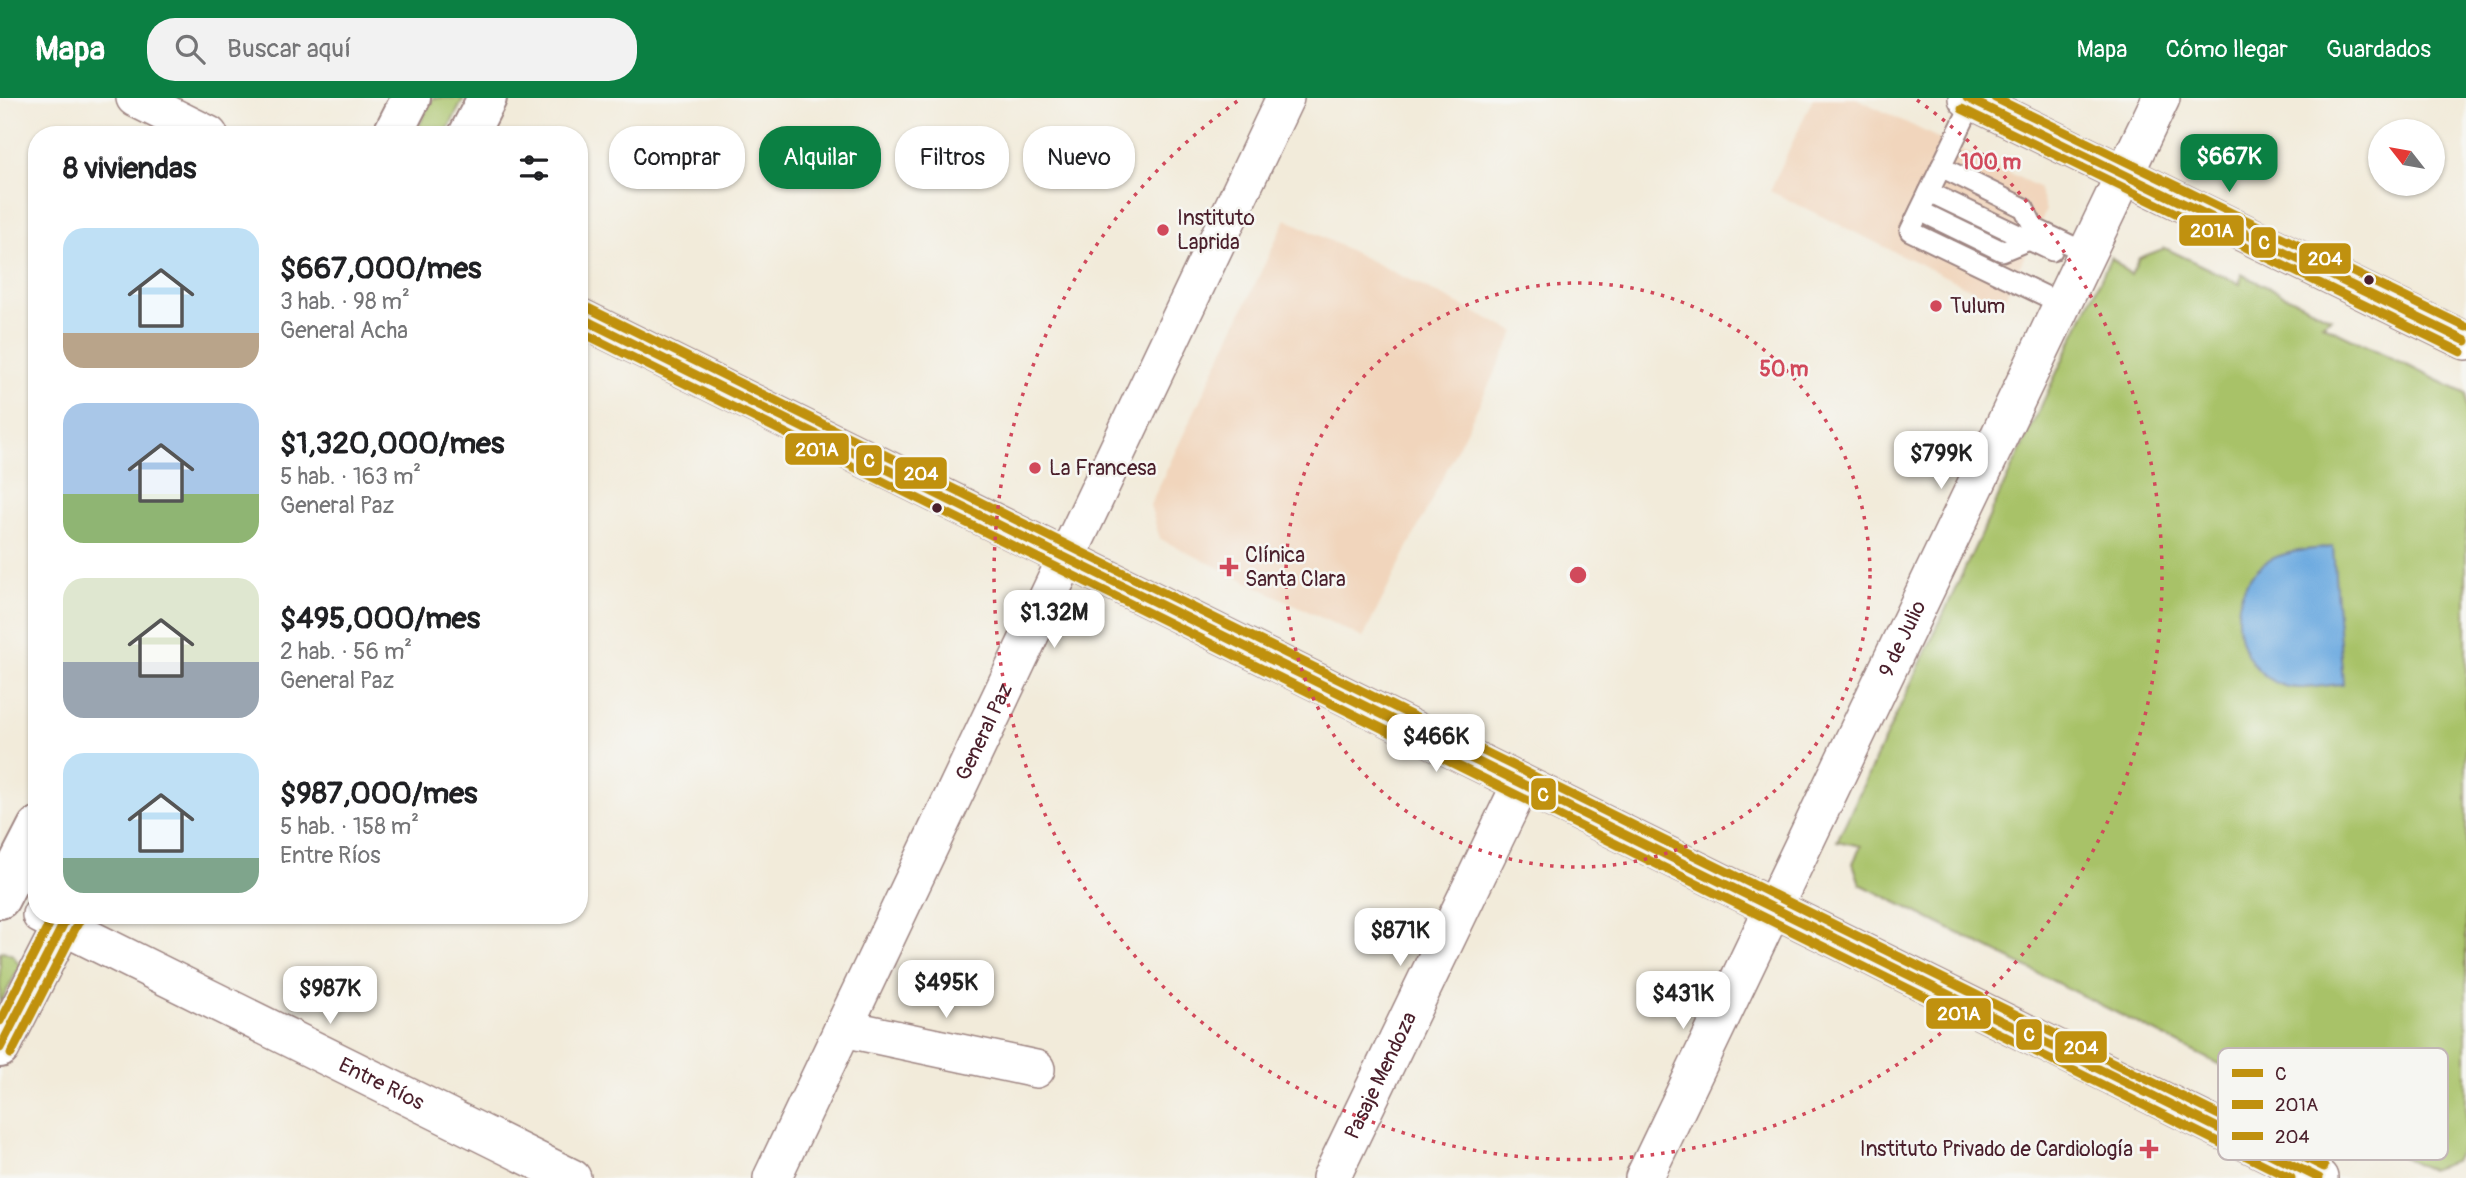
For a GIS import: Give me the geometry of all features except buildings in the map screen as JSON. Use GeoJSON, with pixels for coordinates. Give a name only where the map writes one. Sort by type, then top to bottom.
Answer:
{"type":"FeatureCollection","features":[{"type":"Feature","properties":{"kind":"main road"},"geometry":{"type":"LineString","coordinates":[[397,126],[411,98]]}},
{"type":"Feature","properties":{"kind":"main road"},"geometry":{"type":"LineString","coordinates":[[473,126],[487,98]]}},
{"type":"Feature","properties":{"kind":"main road"},"geometry":{"type":"LineString","coordinates":[[1,896],[28,844]]}},
{"type":"Feature","properties":{"kind":"main road"},"geometry":{"type":"LineString","coordinates":[[0,1048],[49,924]]}},
{"type":"Feature","properties":{"kind":"street"},"geometry":{"type":"LineString","coordinates":[[135,98],[191,126]]}},
{"type":"Feature","properties":{"kind":"street","name":"General Paz"},"geometry":{"type":"LineString","coordinates":[[772,1178],[1285,98]]}},
{"type":"Feature","properties":{"kind":"street","name":"9 de Julio"},"geometry":{"type":"LineString","coordinates":[[1644,1178],[2161,98]]}},
{"type":"Feature","properties":{"kind":"street"},"geometry":{"type":"LineString","coordinates":[[1970,99],[2466,341]]}},
{"type":"Feature","properties":{"kind":"street"},"geometry":{"type":"LineString","coordinates":[[588,321],[2218,1128]]}},
{"type":"Feature","properties":{"kind":"street","name":"Pasaje Mendoza"},"geometry":{"type":"LineString","coordinates":[[1331,1178],[1521,784]]}},
{"type":"Feature","properties":{"kind":"street","name":"Entre Ríos"},"geometry":{"type":"LineString","coordinates":[[1,896],[28,907]]}},
{"type":"Feature","properties":{"kind":"street","name":"Entre Ríos"},"geometry":{"type":"LineString","coordinates":[[66,924],[572,1178]]}},
{"type":"Feature","properties":{"kind":"street"},"geometry":{"type":"LineString","coordinates":[[843,1028],[1036,1069]]}},
{"type":"Feature","properties":{"kind":"street"},"geometry":{"type":"LineString","coordinates":[[2283,1160],[2319,1178]]}},
{"type":"Feature","properties":{"kind":"lane"},"geometry":{"type":"LineString","coordinates":[[1970,99],[1910,231],[2062,304]]}},
{"type":"Feature","properties":{"kind":"lane"},"geometry":{"type":"LineString","coordinates":[[1941,167],[2024,208],[2034,228],[2084,259]]}},
{"type":"Feature","properties":{"kind":"lane"},"geometry":{"type":"LineString","coordinates":[[1929,191],[2029,240],[2084,259]]}},
{"type":"Feature","properties":{"kind":"lane"},"geometry":{"type":"LineString","coordinates":[[1920,211],[2002,251],[2029,240]]}},
{"type":"Feature","properties":{"kind":"shaded area"},"geometry":{"type":"Polygon","coordinates":[[[1813,98],[1856,98],[2038,187],[2046,210],[2002,304],[1770,191],[1813,98]]]}},
{"type":"Feature","properties":{"kind":"shaded area"},"geometry":{"type":"Polygon","coordinates":[[[1286,219],[1515,332],[1363,638],[1160,539],[1150,505],[1286,219]]]}},
{"type":"Feature","properties":{"kind":"green space"},"geometry":{"type":"Polygon","coordinates":[[[433,98],[464,98],[450,126],[419,126],[433,98]]]}},
{"type":"Feature","properties":{"kind":"green space"},"geometry":{"type":"Polygon","coordinates":[[[2165,248],[2240,284],[2241,274],[2331,318],[2322,324],[2466,394],[2466,1138],[2454,1162],[2430,1170],[2409,1160],[2448,1160],[2448,1048],[2218,1048],[2218,1064],[1860,884],[1853,863],[1861,846],[1837,841],[2111,257],[2131,275],[2139,258],[2165,248]]]}},
{"type":"Feature","properties":{"kind":"green space"},"geometry":{"type":"Polygon","coordinates":[[[0,952],[13,955],[20,966],[0,1004],[0,952]]]}},
{"type":"Feature","properties":{"kind":"water"},"geometry":{"type":"Polygon","coordinates":[[[2333,547],[2343,684],[2305,688],[2284,686],[2267,677],[2253,664],[2244,648],[2238,611],[2242,592],[2251,576],[2265,563],[2280,555],[2333,547]]]}},
{"type":"Feature","properties":{"kind":"transit line","name":"C"},"geometry":{"type":"LineString","coordinates":[[1967,98],[2466,341]]}},
{"type":"Feature","properties":{"kind":"transit line","name":"204"},"geometry":{"type":"LineString","coordinates":[[1995,98],[2466,327]]}},
{"type":"Feature","properties":{"kind":"transit line","name":"201A"},"geometry":{"type":"LineString","coordinates":[[1962,109],[2461,352]]}},
{"type":"Feature","properties":{"kind":"transit line","name":"204"},"geometry":{"type":"LineString","coordinates":[[588,308],[2218,1115]]}},
{"type":"Feature","properties":{"kind":"transit line","name":"C"},"geometry":{"type":"LineString","coordinates":[[588,321],[2218,1128]]}},
{"type":"Feature","properties":{"kind":"transit line","name":"201A"},"geometry":{"type":"LineString","coordinates":[[588,335],[2218,1142]]}},
{"type":"Feature","properties":{"kind":"transit line","name":"204"},"geometry":{"type":"LineString","coordinates":[[0,1021],[49,924]]}},
{"type":"Feature","properties":{"kind":"transit line","name":"C"},"geometry":{"type":"LineString","coordinates":[[0,1048],[63,924]]}},
{"type":"Feature","properties":{"kind":"transit line","name":"201A"},"geometry":{"type":"LineString","coordinates":[[11,1054],[77,924]]}},
{"type":"Feature","properties":{"kind":"transit line","name":"201A"},"geometry":{"type":"LineString","coordinates":[[2255,1160],[2291,1178]]}},
{"type":"Feature","properties":{"kind":"transit line","name":"C"},"geometry":{"type":"LineString","coordinates":[[2283,1160],[2319,1178]]}},
{"type":"Feature","properties":{"kind":"transit line","name":"204"},"geometry":{"type":"LineString","coordinates":[[2310,1160],[2324,1167]]}},
{"type":"Feature","properties":{"kind":"place","name":"Instituto Laprida"},"geometry":{"type":"Point","coordinates":[1163,230]}},
{"type":"Feature","properties":{"kind":"place","name":"Tulum"},"geometry":{"type":"Point","coordinates":[1936,306]}},
{"type":"Feature","properties":{"kind":"place","name":"La Francesa"},"geometry":{"type":"Point","coordinates":[1035,468]}},
{"type":"Feature","properties":{"kind":"place","name":"Clínica Santa Clara"},"geometry":{"type":"Point","coordinates":[1229,567]}},
{"type":"Feature","properties":{"kind":"place","name":"Instituto Privado de Cardiología"},"geometry":{"type":"Point","coordinates":[2149,1149]}}]}
